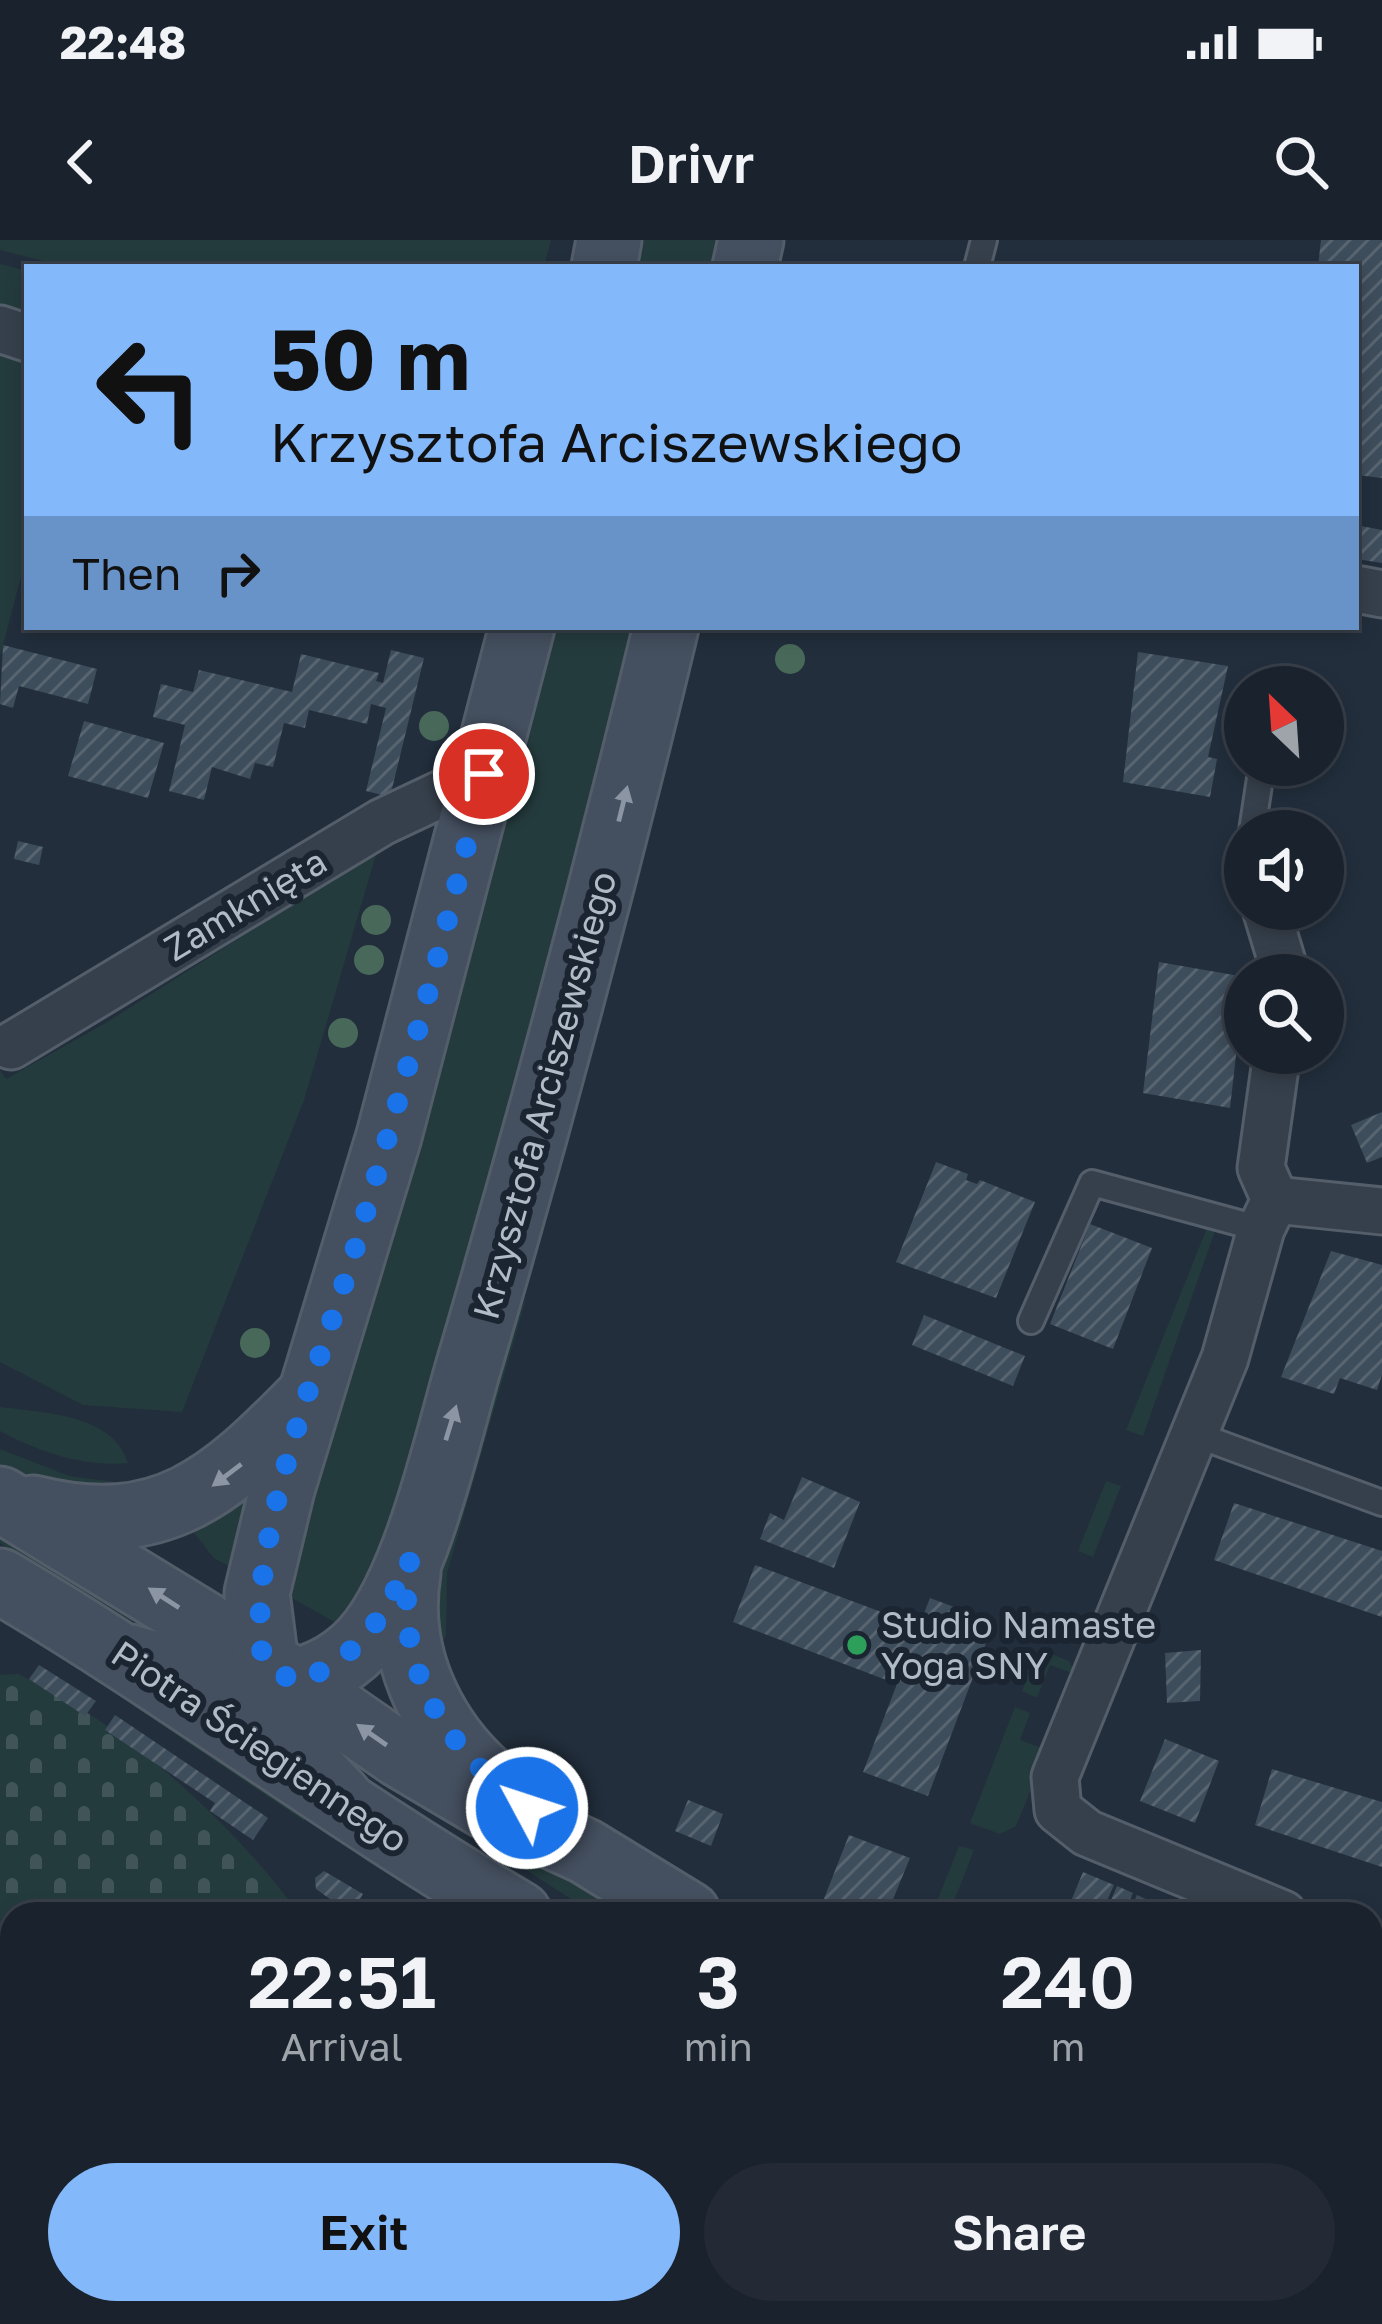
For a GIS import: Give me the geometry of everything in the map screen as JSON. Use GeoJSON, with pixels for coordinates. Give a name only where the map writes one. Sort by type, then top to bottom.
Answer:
{"type":"FeatureCollection","features":[{"type":"Feature","properties":{"kind":"main road"},"geometry":{"type":"LineString","coordinates":[[340,1798],[309,1765],[276,1676],[257,1593],[389,1136],[521,630]]}},
{"type":"Feature","properties":{"kind":"main road","name":"Krzysztofa Arciszewskiego"},"geometry":{"type":"LineString","coordinates":[[276,1676],[324,1672],[372,1635],[410,1559],[544,1101],[665,630]]}},
{"type":"Feature","properties":{"kind":"main road"},"geometry":{"type":"LineString","coordinates":[[0,1498],[80,1518],[124,1518],[174,1506],[234,1470],[311,1394]]}},
{"type":"Feature","properties":{"kind":"main road","name":"Piotra Ściegiennego"},"geometry":{"type":"LineString","coordinates":[[0,1498],[469,1796],[585,1851],[668,1902]]}},
{"type":"Feature","properties":{"kind":"main road","name":"Krzysztofa Arciszewskiego"},"geometry":{"type":"LineString","coordinates":[[410,1559],[406,1630],[430,1708],[453,1742],[498,1787],[585,1851]]}},
{"type":"Feature","properties":{"kind":"main road","name":"Piotra Ściegiennego"},"geometry":{"type":"LineString","coordinates":[[0,1581],[130,1658],[263,1754],[500,1902]]}},
{"type":"Feature","properties":{"kind":"main road"},"geometry":{"type":"LineString","coordinates":[[130,1658],[226,1684],[276,1676]]}},
{"type":"Feature","properties":{"kind":"street","name":"Zamknięta"},"geometry":{"type":"LineString","coordinates":[[10,1046],[382,822],[484,774]]}},
{"type":"Feature","properties":{"kind":"street"},"geometry":{"type":"LineString","coordinates":[[1254,1902],[1087,1833],[1058,1810],[1055,1777],[1225,1358],[1268,1214],[1261,1168],[1274,1074]]}},
{"type":"Feature","properties":{"kind":"street"},"geometry":{"type":"LineString","coordinates":[[1268,1214],[1382,1210]]}},
{"type":"Feature","properties":{"kind":"lane"},"geometry":{"type":"LineString","coordinates":[[1031,1321],[1092,1183],[1268,1214]]}},
{"type":"Feature","properties":{"kind":"lane"},"geometry":{"type":"LineString","coordinates":[[1194,1434],[1382,1503]]}},
{"type":"Feature","properties":{"kind":"green space"},"geometry":{"type":"Polygon","coordinates":[[[0,240],[551,240],[545,264],[55,264],[0,250],[0,240]]]}},
{"type":"Feature","properties":{"kind":"green space"},"geometry":{"type":"Polygon","coordinates":[[[629,240],[719,240],[716,264],[625,264],[629,240]]]}},
{"type":"Feature","properties":{"kind":"green space"},"geometry":{"type":"Polygon","coordinates":[[[0,264],[24,270],[24,322],[0,314],[0,264]]]}},
{"type":"Feature","properties":{"kind":"green space"},"geometry":{"type":"Polygon","coordinates":[[[0,355],[24,363],[24,565],[0,656],[0,355]]]}},
{"type":"Feature","properties":{"kind":"green space"},"geometry":{"type":"Polygon","coordinates":[[[541,630],[644,630],[431,1418],[351,1631],[279,1591],[541,630]]]}},
{"type":"Feature","properties":{"kind":"green space"},"geometry":{"type":"Polygon","coordinates":[[[377,851],[304,1100],[182,1412],[83,1405],[0,1362],[0,1070],[6,1079],[104,1024],[377,851]]]}},
{"type":"Feature","properties":{"kind":"green space"},"geometry":{"type":"Polygon","coordinates":[[[1207,1228],[1215,1231],[1143,1436],[1126,1430],[1207,1228]]]}},
{"type":"Feature","properties":{"kind":"green space"},"geometry":{"type":"Polygon","coordinates":[[[527,1295],[447,1573],[446,1636],[433,1655],[426,1610],[500,1355],[527,1295]]]}},
{"type":"Feature","properties":{"kind":"green space"},"geometry":{"type":"Polygon","coordinates":[[[0,1407],[55,1414],[92,1425],[120,1446],[128,1463],[78,1460],[30,1445],[0,1431],[0,1407]]]}},
{"type":"Feature","properties":{"kind":"green space"},"geometry":{"type":"Polygon","coordinates":[[[0,1449],[69,1476],[122,1483],[136,1497],[91,1498],[0,1471],[0,1449]]]}},
{"type":"Feature","properties":{"kind":"green space"},"geometry":{"type":"Polygon","coordinates":[[[256,1476],[234,1569],[214,1558],[190,1528],[256,1476]]]}},
{"type":"Feature","properties":{"kind":"green space"},"geometry":{"type":"Polygon","coordinates":[[[1106,1481],[1121,1486],[1093,1557],[1078,1551],[1106,1481]]]}},
{"type":"Feature","properties":{"kind":"green space"},"geometry":{"type":"Polygon","coordinates":[[[0,1523],[139,1610],[130,1624],[0,1543],[0,1523]]]}},
{"type":"Feature","properties":{"kind":"green space"},"geometry":{"type":"Polygon","coordinates":[[[1039,1649],[1069,1661],[1077,1675],[1050,1665],[1037,1698],[1022,1691],[1039,1649]]]}},
{"type":"Feature","properties":{"kind":"green space"},"geometry":{"type":"Polygon","coordinates":[[[18,1674],[57,1694],[135,1747],[208,1810],[290,1902],[0,1902],[0,1675],[18,1674]]]}},
{"type":"Feature","properties":{"kind":"green space"},"geometry":{"type":"Polygon","coordinates":[[[132,1697],[309,1811],[304,1821],[132,1705],[132,1697]]]}},
{"type":"Feature","properties":{"kind":"green space"},"geometry":{"type":"Polygon","coordinates":[[[1015,1707],[1030,1713],[1020,1740],[1047,1750],[1016,1826],[1000,1834],[970,1823],[1015,1707]]]}},
{"type":"Feature","properties":{"kind":"green space"},"geometry":{"type":"Polygon","coordinates":[[[375,1772],[474,1821],[606,1902],[575,1902],[375,1772]]]}},
{"type":"Feature","properties":{"kind":"green space"},"geometry":{"type":"Polygon","coordinates":[[[959,1846],[974,1850],[954,1902],[937,1902],[959,1846]]]}},
{"type":"Feature","properties":{"kind":"building"},"geometry":{"type":"Polygon","coordinates":[[[1321,240],[1382,240],[1382,478],[1359,475],[1359,264],[1318,264],[1321,240]]]}},
{"type":"Feature","properties":{"kind":"building"},"geometry":{"type":"Polygon","coordinates":[[[1359,526],[1382,530],[1382,563],[1359,559],[1359,526]]]}},
{"type":"Feature","properties":{"kind":"building"},"geometry":{"type":"Polygon","coordinates":[[[3,645],[97,669],[88,704],[19,686],[13,708],[0,704],[3,645]]]}},
{"type":"Feature","properties":{"kind":"building"},"geometry":{"type":"Polygon","coordinates":[[[391,650],[424,658],[390,797],[366,791],[386,708],[371,704],[367,724],[309,710],[305,728],[284,723],[273,767],[255,763],[250,779],[212,767],[204,800],[169,791],[185,725],[153,717],[161,684],[193,692],[199,670],[292,692],[301,654],[379,673],[376,681],[383,683],[391,650]]]}},
{"type":"Feature","properties":{"kind":"building"},"geometry":{"type":"Polygon","coordinates":[[[1138,652],[1228,666],[1224,666],[1208,757],[1217,759],[1210,797],[1123,782],[1138,652]]]}},
{"type":"Feature","properties":{"kind":"building"},"geometry":{"type":"Polygon","coordinates":[[[84,721],[164,743],[148,798],[68,776],[84,721]]]}},
{"type":"Feature","properties":{"kind":"building"},"geometry":{"type":"Polygon","coordinates":[[[18,841],[43,847],[39,865],[14,859],[18,841]]]}},
{"type":"Feature","properties":{"kind":"building"},"geometry":{"type":"Polygon","coordinates":[[[1159,962],[1224,973],[1224,1074],[1234,1074],[1230,1108],[1143,1093],[1159,962]]]}},
{"type":"Feature","properties":{"kind":"building"},"geometry":{"type":"Polygon","coordinates":[[[1382,1112],[1382,1157],[1367,1163],[1351,1125],[1382,1112]]]}},
{"type":"Feature","properties":{"kind":"building"},"geometry":{"type":"Polygon","coordinates":[[[936,1162],[968,1174],[966,1180],[977,1184],[980,1180],[1035,1202],[996,1298],[896,1262],[936,1162]]]}},
{"type":"Feature","properties":{"kind":"building"},"geometry":{"type":"Polygon","coordinates":[[[1090,1224],[1152,1248],[1113,1349],[1050,1324],[1090,1224]]]}},
{"type":"Feature","properties":{"kind":"building"},"geometry":{"type":"Polygon","coordinates":[[[1331,1251],[1382,1265],[1382,1375],[1377,1390],[1340,1378],[1334,1394],[1281,1377],[1331,1251]]]}},
{"type":"Feature","properties":{"kind":"building"},"geometry":{"type":"Polygon","coordinates":[[[924,1315],[1025,1356],[1013,1386],[912,1345],[924,1315]]]}},
{"type":"Feature","properties":{"kind":"building"},"geometry":{"type":"Polygon","coordinates":[[[802,1477],[860,1502],[834,1568],[760,1539],[770,1513],[784,1520],[802,1477]]]}},
{"type":"Feature","properties":{"kind":"building"},"geometry":{"type":"Polygon","coordinates":[[[1234,1503],[1382,1551],[1382,1617],[1214,1560],[1234,1503]]]}},
{"type":"Feature","properties":{"kind":"building"},"geometry":{"type":"Polygon","coordinates":[[[755,1565],[919,1626],[930,1598],[994,1622],[928,1796],[863,1772],[897,1684],[733,1622],[755,1565]]]}},
{"type":"Feature","properties":{"kind":"building"},"geometry":{"type":"Polygon","coordinates":[[[1201,1650],[1200,1701],[1167,1703],[1165,1653],[1201,1650]]]}},
{"type":"Feature","properties":{"kind":"building"},"geometry":{"type":"Polygon","coordinates":[[[39,1665],[96,1701],[85,1716],[29,1679],[39,1665]]]}},
{"type":"Feature","properties":{"kind":"building"},"geometry":{"type":"Polygon","coordinates":[[[115,1715],[268,1818],[253,1840],[210,1811],[215,1803],[105,1730],[115,1715]]]}},
{"type":"Feature","properties":{"kind":"building"},"geometry":{"type":"Polygon","coordinates":[[[1165,1739],[1219,1761],[1195,1823],[1140,1801],[1165,1739]]]}},
{"type":"Feature","properties":{"kind":"building"},"geometry":{"type":"Polygon","coordinates":[[[1272,1769],[1382,1802],[1382,1867],[1255,1825],[1272,1769]]]}},
{"type":"Feature","properties":{"kind":"building"},"geometry":{"type":"Polygon","coordinates":[[[688,1800],[723,1814],[711,1846],[675,1831],[688,1800]]]}},
{"type":"Feature","properties":{"kind":"building"},"geometry":{"type":"Polygon","coordinates":[[[849,1835],[910,1858],[892,1902],[823,1902],[849,1835]]]}},
{"type":"Feature","properties":{"kind":"building"},"geometry":{"type":"Polygon","coordinates":[[[324,1871],[363,1894],[358,1902],[334,1902],[316,1889],[315,1878],[324,1871]]]}},
{"type":"Feature","properties":{"kind":"building"},"geometry":{"type":"Polygon","coordinates":[[[1083,1872],[1114,1885],[1106,1902],[1071,1901],[1083,1872]]]}},
{"type":"Feature","properties":{"kind":"building"},"geometry":{"type":"Polygon","coordinates":[[[1117,1886],[1133,1893],[1129,1902],[1110,1902],[1117,1886]]]}},
{"type":"Feature","properties":{"kind":"place","name":"Studio Namaste Yoga SNY"},"geometry":{"type":"Point","coordinates":[857,1645]}},
{"type":"Feature","properties":{"kind":"route"},"geometry":{"type":"LineString","coordinates":[[484,774],[389,1136],[282,1489],[257,1593],[263,1660],[295,1683],[324,1672],[372,1635],[410,1559],[404,1598],[406,1630],[430,1708],[453,1742],[498,1787],[527,1808]]}}]}
